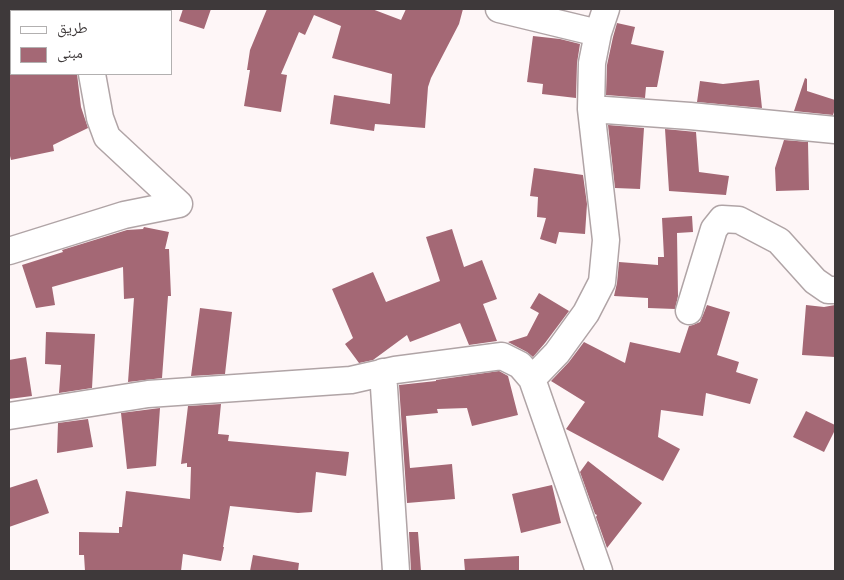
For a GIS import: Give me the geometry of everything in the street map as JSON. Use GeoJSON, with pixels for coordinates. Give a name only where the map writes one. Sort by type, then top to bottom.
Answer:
{"type":"FeatureCollection","features":[{"type":"Feature","properties":{"kind":"street"},"geometry":{"type":"LineString","coordinates":[[498,9],[598,33]]}},
{"type":"Feature","properties":{"kind":"street"},"geometry":{"type":"LineString","coordinates":[[532,379],[557,353],[586,313],[602,282],[606,240],[591,108],[592,63],[598,33],[606,9]]}},
{"type":"Feature","properties":{"kind":"street"},"geometry":{"type":"LineString","coordinates":[[9,251],[124,215],[179,204],[107,137],[100,118],[92,75]]}},
{"type":"Feature","properties":{"kind":"street"},"geometry":{"type":"LineString","coordinates":[[591,108],[835,130]]}},
{"type":"Feature","properties":{"kind":"street"},"geometry":{"type":"LineString","coordinates":[[689,310],[714,229],[722,219],[740,220],[779,241],[815,281],[828,290],[835,290]]}},
{"type":"Feature","properties":{"kind":"street"},"geometry":{"type":"LineString","coordinates":[[9,416],[148,394],[351,380],[395,370],[502,356],[520,365],[532,379],[599,571]]}},
{"type":"Feature","properties":{"kind":"street"},"geometry":{"type":"LineString","coordinates":[[383,372],[396,571]]}},
{"type":"Feature","properties":{"kind":"building"},"geometry":{"type":"Polygon","coordinates":[[[183,9],[211,9],[204,29],[179,21],[183,9]]]}},
{"type":"Feature","properties":{"kind":"building"},"geometry":{"type":"Polygon","coordinates":[[[267,9],[372,9],[401,20],[406,9],[463,9],[459,24],[428,87],[425,128],[375,124],[374,131],[330,124],[334,95],[390,104],[392,74],[332,58],[341,26],[314,15],[305,35],[299,32],[281,74],[287,75],[281,112],[244,106],[250,70],[247,70],[250,50],[267,9]]]}},
{"type":"Feature","properties":{"kind":"building"},"geometry":{"type":"Polygon","coordinates":[[[617,23],[635,27],[631,44],[664,51],[657,87],[646,87],[645,98],[606,95],[607,65],[617,23]]]}},
{"type":"Feature","properties":{"kind":"building"},"geometry":{"type":"Polygon","coordinates":[[[533,36],[560,39],[580,44],[577,63],[576,98],[542,94],[543,84],[527,82],[533,36]]]}},
{"type":"Feature","properties":{"kind":"building"},"geometry":{"type":"Polygon","coordinates":[[[9,74],[77,75],[81,107],[88,128],[53,145],[54,151],[11,160],[9,152],[9,74]]]}},
{"type":"Feature","properties":{"kind":"building"},"geometry":{"type":"Polygon","coordinates":[[[805,78],[807,79],[807,91],[835,100],[833,115],[794,111],[805,78]]]}},
{"type":"Feature","properties":{"kind":"building"},"geometry":{"type":"Polygon","coordinates":[[[759,80],[762,108],[697,102],[700,81],[723,84],[759,80]]]}},
{"type":"Feature","properties":{"kind":"building"},"geometry":{"type":"Polygon","coordinates":[[[608,125],[644,128],[640,189],[615,188],[608,125]]]}},
{"type":"Feature","properties":{"kind":"building"},"geometry":{"type":"Polygon","coordinates":[[[665,129],[696,132],[699,172],[729,176],[726,195],[669,191],[665,129]]]}},
{"type":"Feature","properties":{"kind":"building"},"geometry":{"type":"Polygon","coordinates":[[[784,140],[808,142],[809,190],[776,191],[775,168],[784,140]]]}},
{"type":"Feature","properties":{"kind":"building"},"geometry":{"type":"Polygon","coordinates":[[[534,168],[583,175],[587,204],[585,234],[559,232],[556,244],[540,239],[546,218],[537,217],[538,197],[530,196],[534,168]]]}},
{"type":"Feature","properties":{"kind":"building"},"geometry":{"type":"Polygon","coordinates":[[[692,216],[693,232],[677,233],[678,296],[675,309],[648,308],[648,298],[614,296],[619,262],[658,265],[658,257],[664,257],[662,218],[692,216]]]}},
{"type":"Feature","properties":{"kind":"building"},"geometry":{"type":"Polygon","coordinates":[[[144,227],[169,232],[165,249],[169,249],[171,296],[168,296],[162,378],[128,382],[134,298],[124,299],[123,267],[52,287],[55,305],[36,308],[22,265],[63,252],[62,250],[127,230],[143,229],[144,227]]]}},
{"type":"Feature","properties":{"kind":"building"},"geometry":{"type":"Polygon","coordinates":[[[452,229],[464,267],[482,260],[497,299],[483,304],[497,341],[469,345],[460,323],[410,342],[407,335],[373,360],[359,363],[345,344],[353,338],[332,289],[373,272],[386,302],[440,281],[426,237],[452,229]]]}},
{"type":"Feature","properties":{"kind":"building"},"geometry":{"type":"Polygon","coordinates":[[[539,293],[569,311],[533,357],[508,342],[527,336],[539,313],[530,308],[539,293]]]}},
{"type":"Feature","properties":{"kind":"building"},"geometry":{"type":"Polygon","coordinates":[[[707,305],[730,312],[717,355],[739,362],[736,372],[758,379],[750,404],[706,393],[703,416],[661,410],[658,437],[680,449],[663,481],[566,429],[585,402],[551,381],[584,342],[625,363],[630,342],[680,353],[689,326],[700,322],[707,305]]]}},
{"type":"Feature","properties":{"kind":"building"},"geometry":{"type":"Polygon","coordinates":[[[806,305],[824,307],[835,305],[835,357],[802,355],[806,305]]]}},
{"type":"Feature","properties":{"kind":"building"},"geometry":{"type":"Polygon","coordinates":[[[200,308],[232,312],[225,374],[191,376],[200,308]]]}},
{"type":"Feature","properties":{"kind":"building"},"geometry":{"type":"Polygon","coordinates":[[[46,332],[95,334],[92,388],[59,393],[61,365],[45,364],[46,332]]]}},
{"type":"Feature","properties":{"kind":"building"},"geometry":{"type":"Polygon","coordinates":[[[26,357],[32,396],[9,399],[9,360],[26,357]]]}},
{"type":"Feature","properties":{"kind":"building"},"geometry":{"type":"Polygon","coordinates":[[[499,371],[508,376],[518,415],[472,426],[467,408],[437,409],[438,413],[406,416],[410,468],[452,464],[455,499],[407,503],[399,385],[499,371]]]}},
{"type":"Feature","properties":{"kind":"building"},"geometry":{"type":"Polygon","coordinates":[[[221,404],[218,434],[229,435],[228,441],[349,452],[346,476],[316,472],[312,512],[298,513],[230,506],[221,561],[183,554],[181,571],[85,571],[84,555],[79,555],[79,532],[119,533],[119,527],[122,527],[126,491],[190,499],[191,467],[187,467],[187,463],[181,464],[188,406],[221,404]]]}},
{"type":"Feature","properties":{"kind":"building"},"geometry":{"type":"Polygon","coordinates":[[[160,408],[156,466],[127,469],[121,413],[160,408]]]}},
{"type":"Feature","properties":{"kind":"building"},"geometry":{"type":"Polygon","coordinates":[[[806,411],[835,425],[835,430],[824,452],[793,437],[806,411]]]}},
{"type":"Feature","properties":{"kind":"building"},"geometry":{"type":"Polygon","coordinates":[[[88,419],[93,447],[57,453],[58,423],[88,419]]]}},
{"type":"Feature","properties":{"kind":"building"},"geometry":{"type":"Polygon","coordinates":[[[588,461],[642,503],[607,548],[596,517],[597,515],[580,472],[588,461]]]}},
{"type":"Feature","properties":{"kind":"building"},"geometry":{"type":"Polygon","coordinates":[[[37,479],[49,513],[9,527],[9,488],[37,479]]]}},
{"type":"Feature","properties":{"kind":"building"},"geometry":{"type":"Polygon","coordinates":[[[552,485],[561,523],[521,533],[512,494],[552,485]]]}},
{"type":"Feature","properties":{"kind":"building"},"geometry":{"type":"Polygon","coordinates":[[[409,532],[418,532],[421,571],[411,571],[409,532]]]}},
{"type":"Feature","properties":{"kind":"building"},"geometry":{"type":"Polygon","coordinates":[[[253,555],[299,563],[298,571],[250,571],[253,555]]]}},
{"type":"Feature","properties":{"kind":"building"},"geometry":{"type":"Polygon","coordinates":[[[519,556],[519,571],[465,571],[464,559],[519,556]]]}}]}
